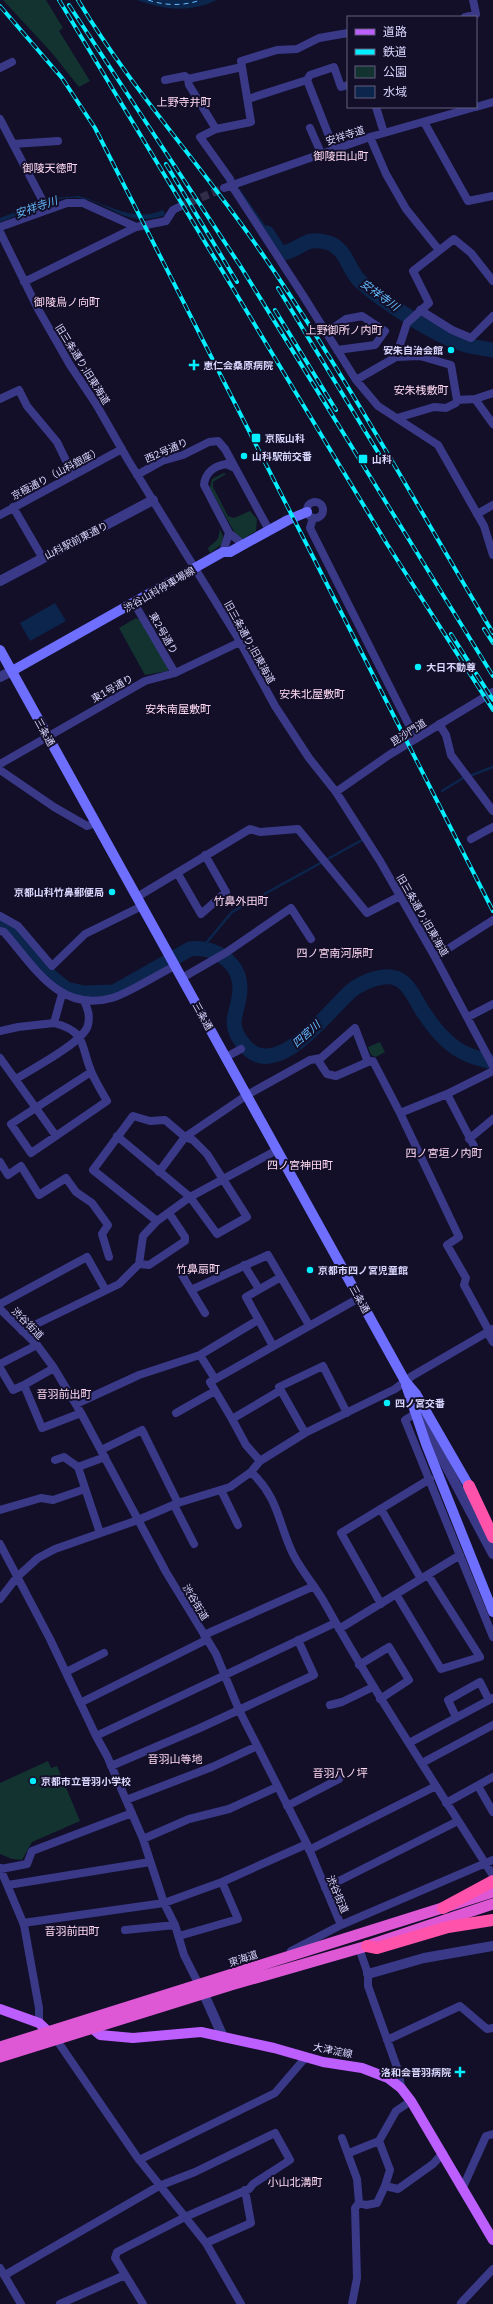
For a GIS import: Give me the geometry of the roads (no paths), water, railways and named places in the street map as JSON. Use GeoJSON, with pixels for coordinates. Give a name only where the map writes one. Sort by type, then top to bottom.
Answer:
{"type":"FeatureCollection","features":[{"type":"Feature","properties":{"kind":"highway"},"geometry":{"type":"LineString","coordinates":[[469,1486],[493,1536]]}},
{"type":"Feature","properties":{"kind":"highway"},"geometry":{"type":"LineString","coordinates":[[443,1908],[492,1877]]}},
{"type":"Feature","properties":{"kind":"highway","name":"東海道"},"geometry":{"type":"LineString","coordinates":[[202,1990],[263,1964],[305,1953],[493,1892]]}},
{"type":"Feature","properties":{"kind":"highway","name":"東海道"},"geometry":{"type":"LineString","coordinates":[[0,2047],[53,2036],[202,1990],[363,1947],[493,1904]]}},
{"type":"Feature","properties":{"kind":"highway"},"geometry":{"type":"LineString","coordinates":[[363,1947],[377,1948],[448,1927],[493,1920]]}},
{"type":"Feature","properties":{"kind":"highway","name":"東海道"},"geometry":{"type":"LineString","coordinates":[[0,2058],[53,2036]]}},
{"type":"Feature","properties":{"kind":"main road","name":"渋谷山科停車場線"},"geometry":{"type":"LineString","coordinates":[[12,671],[222,552],[230,552],[269,530],[310,515]]}},
{"type":"Feature","properties":{"kind":"main road","name":"三条通"},"geometry":{"type":"LineString","coordinates":[[0,650],[405,1381],[426,1444],[493,1612]]}},
{"type":"Feature","properties":{"kind":"main road","name":"三条通"},"geometry":{"type":"LineString","coordinates":[[405,1381],[416,1394],[493,1529]]}},
{"type":"Feature","properties":{"kind":"main road"},"geometry":{"type":"LineString","coordinates":[[0,2009],[38,2023],[53,2036]]}},
{"type":"Feature","properties":{"kind":"main road","name":"大津淀線"},"geometry":{"type":"LineString","coordinates":[[92,2024],[100,2035],[132,2038],[201,2032],[376,2072],[401,2088],[411,2101],[493,2240]]}},
{"type":"Feature","properties":{"kind":"street"},"geometry":{"type":"LineString","coordinates":[[469,16],[476,14],[473,0]]}},
{"type":"Feature","properties":{"kind":"street"},"geometry":{"type":"LineString","coordinates":[[347,33],[319,38],[297,49],[277,50],[241,60],[251,122],[216,129],[200,137],[230,179],[228,187],[356,380],[378,406],[438,445],[476,514],[489,540],[493,555]]}},
{"type":"Feature","properties":{"kind":"street"},"geometry":{"type":"LineString","coordinates":[[0,68],[12,62]]}},
{"type":"Feature","properties":{"kind":"street"},"geometry":{"type":"LineString","coordinates":[[165,80],[185,76],[188,79],[242,67]]}},
{"type":"Feature","properties":{"kind":"street"},"geometry":{"type":"LineString","coordinates":[[248,99],[307,80],[310,75],[334,67],[341,87],[347,85]]}},
{"type":"Feature","properties":{"kind":"street"},"geometry":{"type":"LineString","coordinates":[[188,79],[189,85],[216,129]]}},
{"type":"Feature","properties":{"kind":"street"},"geometry":{"type":"LineString","coordinates":[[307,80],[334,149]]}},
{"type":"Feature","properties":{"kind":"street","name":"安祥寺道"},"geometry":{"type":"LineString","coordinates":[[477,106],[493,102]]}},
{"type":"Feature","properties":{"kind":"street"},"geometry":{"type":"LineString","coordinates":[[376,108],[384,133]]}},
{"type":"Feature","properties":{"kind":"street","name":"安祥寺道"},"geometry":{"type":"LineString","coordinates":[[228,187],[321,153],[424,122],[448,111],[466,108]]}},
{"type":"Feature","properties":{"kind":"street"},"geometry":{"type":"LineString","coordinates":[[0,119],[47,208]]}},
{"type":"Feature","properties":{"kind":"street"},"geometry":{"type":"LineString","coordinates":[[424,122],[468,201],[493,196]]}},
{"type":"Feature","properties":{"kind":"street"},"geometry":{"type":"LineString","coordinates":[[310,128],[321,153]]}},
{"type":"Feature","properties":{"kind":"street"},"geometry":{"type":"LineString","coordinates":[[370,137],[386,174],[406,209],[439,250]]}},
{"type":"Feature","properties":{"kind":"street"},"geometry":{"type":"LineString","coordinates":[[13,144],[58,141]]}},
{"type":"Feature","properties":{"kind":"street"},"geometry":{"type":"LineString","coordinates":[[0,228],[47,208],[67,203],[83,203],[136,227]]}},
{"type":"Feature","properties":{"kind":"street"},"geometry":{"type":"LineString","coordinates":[[24,282],[136,227],[166,221],[173,210],[179,207]]}},
{"type":"Feature","properties":{"kind":"street","name":"旧三条通り;旧東海道"},"geometry":{"type":"LineString","coordinates":[[0,232],[24,282],[70,365],[96,404],[137,475],[240,642],[278,712],[309,758],[336,792],[400,896],[468,1017],[493,1066]]}},
{"type":"Feature","properties":{"kind":"street"},"geometry":{"type":"LineString","coordinates":[[396,357],[407,323],[429,303],[413,271],[439,250],[454,239],[470,254],[493,281]]}},
{"type":"Feature","properties":{"kind":"street"},"geometry":{"type":"LineString","coordinates":[[418,312],[471,338],[493,316]]}},
{"type":"Feature","properties":{"kind":"street"},"geometry":{"type":"LineString","coordinates":[[326,333],[346,319],[362,316],[385,331],[375,345],[337,350]]}},
{"type":"Feature","properties":{"kind":"street"},"geometry":{"type":"LineString","coordinates":[[356,380],[396,357],[420,356],[451,365],[457,400]]}},
{"type":"Feature","properties":{"kind":"street"},"geometry":{"type":"LineString","coordinates":[[0,399],[19,390],[27,406],[57,442],[73,475]]}},
{"type":"Feature","properties":{"kind":"street"},"geometry":{"type":"LineString","coordinates":[[397,418],[434,408],[446,408],[456,403],[457,400],[475,398],[493,393]]}},
{"type":"Feature","properties":{"kind":"street"},"geometry":{"type":"LineString","coordinates":[[475,398],[493,424]]}},
{"type":"Feature","properties":{"kind":"street","name":"西2号通り"},"geometry":{"type":"LineString","coordinates":[[137,475],[162,461],[183,455],[211,440],[222,444],[269,530]]}},
{"type":"Feature","properties":{"kind":"street","name":"京極通り（山科銀座）"},"geometry":{"type":"LineString","coordinates":[[0,515],[122,449]]}},
{"type":"Feature","properties":{"kind":"street"},"geometry":{"type":"LineString","coordinates":[[235,468],[226,464],[211,470],[207,474],[204,485],[229,533],[244,545]]}},
{"type":"Feature","properties":{"kind":"street","name":"山科駅前東通り"},"geometry":{"type":"LineString","coordinates":[[0,581],[42,557],[153,500]]}},
{"type":"Feature","properties":{"kind":"street"},"geometry":{"type":"LineString","coordinates":[[476,514],[493,505]]}},
{"type":"Feature","properties":{"kind":"street"},"geometry":{"type":"LineString","coordinates":[[13,507],[42,557]]}},
{"type":"Feature","properties":{"kind":"street"},"geometry":{"type":"LineString","coordinates":[[310,515],[310,528],[416,739]]}},
{"type":"Feature","properties":{"kind":"street"},"geometry":{"type":"LineString","coordinates":[[222,552],[229,533]]}},
{"type":"Feature","properties":{"kind":"street","name":"東2号通り"},"geometry":{"type":"LineString","coordinates":[[134,603],[175,673]]}},
{"type":"Feature","properties":{"kind":"street","name":"東1号通り"},"geometry":{"type":"LineString","coordinates":[[0,764],[145,681],[175,673],[240,642]]}},
{"type":"Feature","properties":{"kind":"street"},"geometry":{"type":"LineString","coordinates":[[0,677],[12,671]]}},
{"type":"Feature","properties":{"kind":"street","name":"毘沙門道"},"geometry":{"type":"LineString","coordinates":[[336,792],[439,724],[493,692]]}},
{"type":"Feature","properties":{"kind":"street"},"geometry":{"type":"LineString","coordinates":[[439,724],[446,735],[450,755],[493,811]]}},
{"type":"Feature","properties":{"kind":"street"},"geometry":{"type":"LineString","coordinates":[[0,770],[54,807],[87,826],[96,823]]}},
{"type":"Feature","properties":{"kind":"street"},"geometry":{"type":"LineString","coordinates":[[471,839],[493,827]]}},
{"type":"Feature","properties":{"kind":"street"},"geometry":{"type":"LineString","coordinates":[[0,916],[18,926],[52,966],[85,934],[139,901],[205,855],[250,829],[260,832],[298,828],[367,913],[400,896]]}},
{"type":"Feature","properties":{"kind":"street"},"geometry":{"type":"LineString","coordinates":[[178,874],[201,914],[226,892],[205,855]]}},
{"type":"Feature","properties":{"kind":"street"},"geometry":{"type":"LineString","coordinates":[[182,978],[228,952],[291,908],[311,939]]}},
{"type":"Feature","properties":{"kind":"street"},"geometry":{"type":"LineString","coordinates":[[435,957],[493,920]]}},
{"type":"Feature","properties":{"kind":"street"},"geometry":{"type":"LineString","coordinates":[[0,931],[4,932],[50,986],[62,994],[84,1001],[112,998],[175,965]]}},
{"type":"Feature","properties":{"kind":"street"},"geometry":{"type":"LineString","coordinates":[[54,1023],[62,994]]}},
{"type":"Feature","properties":{"kind":"street"},"geometry":{"type":"LineString","coordinates":[[16,1079],[80,1037],[88,1026],[89,1011],[84,1001]]}},
{"type":"Feature","properties":{"kind":"street"},"geometry":{"type":"LineString","coordinates":[[468,1017],[493,1004]]}},
{"type":"Feature","properties":{"kind":"street"},"geometry":{"type":"LineString","coordinates":[[0,1032],[33,1024],[54,1023],[68,1027],[80,1037],[91,1072],[108,1101],[30,1153],[11,1124],[91,1072]]}},
{"type":"Feature","properties":{"kind":"street"},"geometry":{"type":"LineString","coordinates":[[159,1172],[184,1137],[247,1095],[310,1060],[321,1058],[355,1028],[368,1062]]}},
{"type":"Feature","properties":{"kind":"street"},"geometry":{"type":"LineString","coordinates":[[226,1057],[241,1048]]}},
{"type":"Feature","properties":{"kind":"street"},"geometry":{"type":"LineString","coordinates":[[0,1058],[56,1136]]}},
{"type":"Feature","properties":{"kind":"street"},"geometry":{"type":"LineString","coordinates":[[317,1059],[327,1074],[336,1076],[373,1061],[400,1113],[459,1237],[447,1245],[466,1278],[464,1285],[490,1331],[493,1342]]}},
{"type":"Feature","properties":{"kind":"street"},"geometry":{"type":"LineString","coordinates":[[400,1113],[447,1094],[493,1071]]}},
{"type":"Feature","properties":{"kind":"street"},"geometry":{"type":"LineString","coordinates":[[447,1094],[472,1142],[493,1119]]}},
{"type":"Feature","properties":{"kind":"street"},"geometry":{"type":"LineString","coordinates":[[117,1136],[190,1197],[217,1234],[247,1217],[207,1154],[193,1140],[184,1137],[165,1120],[150,1121],[133,1116],[117,1136],[93,1170],[157,1221]]}},
{"type":"Feature","properties":{"kind":"street"},"geometry":{"type":"LineString","coordinates":[[22,1331],[105,1289],[119,1284],[139,1264],[143,1236],[157,1221],[190,1197],[277,1150]]}},
{"type":"Feature","properties":{"kind":"street"},"geometry":{"type":"LineString","coordinates":[[0,1162],[8,1175],[20,1166],[39,1195],[66,1178],[76,1192],[92,1203],[108,1225],[102,1234],[109,1257]]}},
{"type":"Feature","properties":{"kind":"street"},"geometry":{"type":"LineString","coordinates":[[139,1264],[149,1265],[185,1241],[185,1237],[169,1213]]}},
{"type":"Feature","properties":{"kind":"street"},"geometry":{"type":"LineString","coordinates":[[191,1290],[268,1255],[309,1326]]}},
{"type":"Feature","properties":{"kind":"street"},"geometry":{"type":"LineString","coordinates":[[0,1304],[87,1257],[105,1289]]}},
{"type":"Feature","properties":{"kind":"street"},"geometry":{"type":"LineString","coordinates":[[244,1265],[259,1290]]}},
{"type":"Feature","properties":{"kind":"street"},"geometry":{"type":"LineString","coordinates":[[188,1272],[182,1275],[204,1313]]}},
{"type":"Feature","properties":{"kind":"street"},"geometry":{"type":"LineString","coordinates":[[273,1346],[246,1297],[281,1277]]}},
{"type":"Feature","properties":{"kind":"street"},"geometry":{"type":"LineString","coordinates":[[260,1461],[246,1445],[210,1382],[359,1298]]}},
{"type":"Feature","properties":{"kind":"street","name":"渋谷街道"},"geometry":{"type":"LineString","coordinates":[[0,1309],[37,1345],[54,1368],[81,1413],[138,1520],[224,1673],[239,1710],[308,1847],[341,1925]]}},
{"type":"Feature","properties":{"kind":"street"},"geometry":{"type":"LineString","coordinates":[[76,1404],[139,1375],[200,1355],[258,1320]]}},
{"type":"Feature","properties":{"kind":"street"},"geometry":{"type":"LineString","coordinates":[[0,1599],[17,1577],[38,1558],[56,1549],[138,1520],[176,1504],[221,1490],[241,1481],[260,1461],[305,1433],[395,1389],[405,1381],[490,1331]]}},
{"type":"Feature","properties":{"kind":"street"},"geometry":{"type":"LineString","coordinates":[[0,1364],[37,1345]]}},
{"type":"Feature","properties":{"kind":"street"},"geometry":{"type":"LineString","coordinates":[[200,1355],[215,1379]]}},
{"type":"Feature","properties":{"kind":"street"},"geometry":{"type":"LineString","coordinates":[[305,1433],[279,1387],[323,1366],[347,1413]]}},
{"type":"Feature","properties":{"kind":"street"},"geometry":{"type":"LineString","coordinates":[[0,1368],[13,1390],[54,1368]]}},
{"type":"Feature","properties":{"kind":"street"},"geometry":{"type":"LineString","coordinates":[[24,1385],[42,1428],[81,1413]]}},
{"type":"Feature","properties":{"kind":"street"},"geometry":{"type":"LineString","coordinates":[[232,1419],[281,1390]]}},
{"type":"Feature","properties":{"kind":"street"},"geometry":{"type":"LineString","coordinates":[[176,1413],[215,1391]]}},
{"type":"Feature","properties":{"kind":"street"},"geometry":{"type":"LineString","coordinates":[[493,1554],[478,1522],[415,1409],[405,1420],[493,1637]]}},
{"type":"Feature","properties":{"kind":"street"},"geometry":{"type":"LineString","coordinates":[[78,1467],[103,1454],[142,1430],[194,1544]]}},
{"type":"Feature","properties":{"kind":"street"},"geometry":{"type":"LineString","coordinates":[[54,1460],[64,1457],[78,1467],[100,1533]]}},
{"type":"Feature","properties":{"kind":"street"},"geometry":{"type":"LineString","coordinates":[[251,1472],[264,1484],[272,1495],[293,1555],[314,1586],[380,1699],[458,1821],[489,1862],[492,1877]]}},
{"type":"Feature","properties":{"kind":"street"},"geometry":{"type":"LineString","coordinates":[[380,1604],[341,1533],[430,1479]]}},
{"type":"Feature","properties":{"kind":"street"},"geometry":{"type":"LineString","coordinates":[[0,1510],[41,1498],[53,1500],[85,1489]]}},
{"type":"Feature","properties":{"kind":"street"},"geometry":{"type":"LineString","coordinates":[[221,1490],[238,1525]]}},
{"type":"Feature","properties":{"kind":"street"},"geometry":{"type":"LineString","coordinates":[[381,1509],[420,1579]]}},
{"type":"Feature","properties":{"kind":"street"},"geometry":{"type":"LineString","coordinates":[[0,1544],[66,1672],[111,1766],[143,1839],[164,1903],[179,1936],[184,1955],[202,1990],[223,2037]]}},
{"type":"Feature","properties":{"kind":"street"},"geometry":{"type":"LineString","coordinates":[[96,1736],[224,1673],[298,1640],[337,1626],[380,1604],[460,1555]]}},
{"type":"Feature","properties":{"kind":"street"},"geometry":{"type":"LineString","coordinates":[[396,1594],[441,1669],[480,1657],[428,1575]]}},
{"type":"Feature","properties":{"kind":"street"},"geometry":{"type":"LineString","coordinates":[[80,1703],[205,1637],[314,1586]]}},
{"type":"Feature","properties":{"kind":"street"},"geometry":{"type":"LineString","coordinates":[[111,1766],[239,1710],[314,1675],[298,1640]]}},
{"type":"Feature","properties":{"kind":"street"},"geometry":{"type":"LineString","coordinates":[[359,1664],[389,1647],[409,1680],[380,1699]]}},
{"type":"Feature","properties":{"kind":"street"},"geometry":{"type":"LineString","coordinates":[[66,1672],[104,1653]]}},
{"type":"Feature","properties":{"kind":"street"},"geometry":{"type":"LineString","coordinates":[[409,1743],[491,1699],[480,1682],[448,1700],[456,1717]]}},
{"type":"Feature","properties":{"kind":"street"},"geometry":{"type":"LineString","coordinates":[[330,1705],[342,1702],[373,1687]]}},
{"type":"Feature","properties":{"kind":"street"},"geometry":{"type":"LineString","coordinates":[[422,1764],[493,1725]]}},
{"type":"Feature","properties":{"kind":"street"},"geometry":{"type":"LineString","coordinates":[[126,1800],[212,1767],[257,1746]]}},
{"type":"Feature","properties":{"kind":"street"},"geometry":{"type":"LineString","coordinates":[[446,1802],[493,1777]]}},
{"type":"Feature","properties":{"kind":"street"},"geometry":{"type":"LineString","coordinates":[[287,1806],[339,1779]]}},
{"type":"Feature","properties":{"kind":"street"},"geometry":{"type":"LineString","coordinates":[[23,1923],[164,1903],[222,1882],[308,1847],[436,1786]]}},
{"type":"Feature","properties":{"kind":"street"},"geometry":{"type":"LineString","coordinates":[[478,1786],[493,1812]]}},
{"type":"Feature","properties":{"kind":"street"},"geometry":{"type":"LineString","coordinates":[[143,1839],[189,1819],[229,1809],[277,1787]]}},
{"type":"Feature","properties":{"kind":"street"},"geometry":{"type":"LineString","coordinates":[[38,2023],[39,2008],[23,1923],[1,1868],[27,1864],[32,1851],[132,1813]]}},
{"type":"Feature","properties":{"kind":"street"},"geometry":{"type":"LineString","coordinates":[[325,1888],[458,1821]]}},
{"type":"Feature","properties":{"kind":"street"},"geometry":{"type":"LineString","coordinates":[[8,1885],[150,1862]]}},
{"type":"Feature","properties":{"kind":"street"},"geometry":{"type":"LineString","coordinates":[[263,1964],[341,1925],[489,1862]]}},
{"type":"Feature","properties":{"kind":"street"},"geometry":{"type":"LineString","coordinates":[[179,1936],[238,1919],[222,1882]]}},
{"type":"Feature","properties":{"kind":"street"},"geometry":{"type":"LineString","coordinates":[[125,1930],[175,1925]]}},
{"type":"Feature","properties":{"kind":"street"},"geometry":{"type":"LineString","coordinates":[[368,1974],[424,1958],[493,1946]]}},
{"type":"Feature","properties":{"kind":"street"},"geometry":{"type":"LineString","coordinates":[[363,1947],[368,1974],[368,1986],[399,2073],[401,2088]]}},
{"type":"Feature","properties":{"kind":"street"},"geometry":{"type":"LineString","coordinates":[[387,2040],[460,2006],[487,2029],[493,2028]]}},
{"type":"Feature","properties":{"kind":"street"},"geometry":{"type":"LineString","coordinates":[[53,2036],[139,2160],[206,2243],[242,2304]]}},
{"type":"Feature","properties":{"kind":"street"},"geometry":{"type":"LineString","coordinates":[[139,2160],[276,2093],[306,2057]]}},
{"type":"Feature","properties":{"kind":"street"},"geometry":{"type":"LineString","coordinates":[[349,2153],[379,2141],[396,2111],[411,2101]]}},
{"type":"Feature","properties":{"kind":"street"},"geometry":{"type":"LineString","coordinates":[[5,2275],[159,2186],[195,2172],[275,2133],[290,2160],[245,2190],[185,2217],[117,2252],[115,2258],[144,2304]]}},
{"type":"Feature","properties":{"kind":"street"},"geometry":{"type":"LineString","coordinates":[[463,2188],[486,2136],[493,2134]]}},
{"type":"Feature","properties":{"kind":"street"},"geometry":{"type":"LineString","coordinates":[[342,2138],[349,2153],[357,2179],[359,2203],[356,2208],[357,2278],[352,2304]]}},
{"type":"Feature","properties":{"kind":"street"},"geometry":{"type":"LineString","coordinates":[[359,2203],[366,2205],[377,2203],[385,2186],[390,2170],[379,2141]]}},
{"type":"Feature","properties":{"kind":"street"},"geometry":{"type":"LineString","coordinates":[[385,2186],[398,2189],[433,2164],[443,2153]]}},
{"type":"Feature","properties":{"kind":"street"},"geometry":{"type":"LineString","coordinates":[[206,2243],[251,2223],[245,2190]]}},
{"type":"Feature","properties":{"kind":"street"},"geometry":{"type":"LineString","coordinates":[[0,2268],[21,2304]]}},
{"type":"Feature","properties":{"kind":"street"},"geometry":{"type":"LineString","coordinates":[[461,2303],[493,2269]]}},
{"type":"Feature","properties":{"kind":"street"},"geometry":{"type":"LineString","coordinates":[[60,2304],[125,2275]]}},
{"type":"Feature","properties":{"kind":"water"},"geometry":{"type":"Polygon","coordinates":[[[137,0],[217,0],[197,7],[177,9],[157,6],[137,0]]]}},
{"type":"Feature","properties":{"kind":"water"},"geometry":{"type":"Polygon","coordinates":[[[239,188],[280,247],[276,250],[238,193],[239,188]]]}},
{"type":"Feature","properties":{"kind":"water"},"geometry":{"type":"Polygon","coordinates":[[[79,196],[121,211],[141,214],[163,210],[166,215],[138,219],[119,214],[91,201],[79,198],[69,198],[48,202],[0,222],[0,218],[53,198],[79,196]]]}},
{"type":"Feature","properties":{"kind":"water"},"geometry":{"type":"Polygon","coordinates":[[[55,603],[66,621],[30,641],[20,623],[55,603]]]}},
{"type":"Feature","properties":{"kind":"waterway","name":"安祥寺川"},"geometry":{"type":"LineString","coordinates":[[267,233],[278,250],[283,253],[314,241],[321,241],[335,246],[344,255],[353,272],[361,282],[395,308],[449,339],[468,346],[493,350]]}},
{"type":"Feature","properties":{"kind":"waterway"},"geometry":{"type":"LineString","coordinates":[[472,775],[493,767]]}},
{"type":"Feature","properties":{"kind":"waterway"},"geometry":{"type":"LineString","coordinates":[[442,791],[463,778]]}},
{"type":"Feature","properties":{"kind":"waterway"},"geometry":{"type":"LineString","coordinates":[[202,948],[232,912],[362,840]]}},
{"type":"Feature","properties":{"kind":"waterway","name":"四宮川"},"geometry":{"type":"LineString","coordinates":[[0,920],[14,931],[49,975],[66,989],[84,993],[114,992],[190,949],[208,950],[217,953],[231,964],[239,979],[240,993],[234,1022],[236,1033],[247,1048],[260,1056],[274,1055],[288,1049],[303,1039],[354,988],[371,980],[392,977],[398,979],[408,987],[422,1010],[443,1038],[468,1055],[493,1062]]}},
{"type":"Feature","properties":{"kind":"tunnel"},"geometry":{"type":"LineString","coordinates":[[179,207],[224,188]]}},
{"type":"Feature","properties":{"kind":"railway"},"geometry":{"type":"LineString","coordinates":[[59,0],[387,544],[493,710]]}},
{"type":"Feature","properties":{"kind":"railway"},"geometry":{"type":"LineString","coordinates":[[78,0],[121,65],[239,220],[292,298],[380,441],[493,633]]}},
{"type":"Feature","properties":{"kind":"railway"},"geometry":{"type":"LineString","coordinates":[[69,5],[241,267],[493,676]]}},
{"type":"Feature","properties":{"kind":"railway"},"geometry":{"type":"LineString","coordinates":[[0,6],[62,78],[95,128],[493,911]]}},
{"type":"Feature","properties":{"kind":"railway"},"geometry":{"type":"LineString","coordinates":[[166,164],[237,282]]}},
{"type":"Feature","properties":{"kind":"railway"},"geometry":{"type":"LineString","coordinates":[[278,288],[379,454]]}},
{"type":"Feature","properties":{"kind":"railway"},"geometry":{"type":"LineString","coordinates":[[275,310],[336,410]]}},
{"type":"Feature","properties":{"kind":"railway"},"geometry":{"type":"LineString","coordinates":[[484,629],[493,643]]}},
{"type":"Feature","properties":{"kind":"railway"},"geometry":{"type":"LineString","coordinates":[[451,634],[493,700]]}},
{"type":"Feature","properties":{"kind":"place","name":"安朱自治会館"},"geometry":{"type":"Point","coordinates":[451,350]}},
{"type":"Feature","properties":{"kind":"place","name":"恵仁会桑原病院"},"geometry":{"type":"Point","coordinates":[194,365]}},
{"type":"Feature","properties":{"kind":"place","name":"京阪山科"},"geometry":{"type":"Point","coordinates":[256,438]}},
{"type":"Feature","properties":{"kind":"place","name":"山科駅前交番"},"geometry":{"type":"Point","coordinates":[244,456]}},
{"type":"Feature","properties":{"kind":"place","name":"山科"},"geometry":{"type":"Point","coordinates":[363,459]}},
{"type":"Feature","properties":{"kind":"place","name":"大日不動尊"},"geometry":{"type":"Point","coordinates":[418,667]}},
{"type":"Feature","properties":{"kind":"place","name":"京都山科竹鼻郵便局"},"geometry":{"type":"Point","coordinates":[112,892]}},
{"type":"Feature","properties":{"kind":"place","name":"京都市四ノ宮児童館"},"geometry":{"type":"Point","coordinates":[310,1270]}},
{"type":"Feature","properties":{"kind":"place","name":"四ノ宮交番"},"geometry":{"type":"Point","coordinates":[387,1403]}},
{"type":"Feature","properties":{"kind":"place","name":"京都市立音羽小学校"},"geometry":{"type":"Point","coordinates":[33,1781]}},
{"type":"Feature","properties":{"kind":"place","name":"洛和会音羽病院"},"geometry":{"type":"Point","coordinates":[460,2072]}},
{"type":"Feature","properties":{"kind":"district","name":"上野寺井町"},"geometry":{"type":"Point","coordinates":[184,102]}},
{"type":"Feature","properties":{"kind":"district","name":"御陵田山町"},"geometry":{"type":"Point","coordinates":[341,156]}},
{"type":"Feature","properties":{"kind":"district","name":"御陵天徳町"},"geometry":{"type":"Point","coordinates":[50,168]}},
{"type":"Feature","properties":{"kind":"district","name":"御陵鳥ノ向町"},"geometry":{"type":"Point","coordinates":[67,302]}},
{"type":"Feature","properties":{"kind":"district","name":"上野御所ノ内町"},"geometry":{"type":"Point","coordinates":[344,330]}},
{"type":"Feature","properties":{"kind":"district","name":"安朱桟敷町"},"geometry":{"type":"Point","coordinates":[421,390]}},
{"type":"Feature","properties":{"kind":"district","name":"安朱北屋敷町"},"geometry":{"type":"Point","coordinates":[312,694]}},
{"type":"Feature","properties":{"kind":"district","name":"安朱南屋敷町"},"geometry":{"type":"Point","coordinates":[178,709]}},
{"type":"Feature","properties":{"kind":"district","name":"竹鼻外田町"},"geometry":{"type":"Point","coordinates":[241,901]}},
{"type":"Feature","properties":{"kind":"district","name":"四ノ宮南河原町"},"geometry":{"type":"Point","coordinates":[335,953]}},
{"type":"Feature","properties":{"kind":"district","name":"四ノ宮垣ノ内町"},"geometry":{"type":"Point","coordinates":[444,1153]}},
{"type":"Feature","properties":{"kind":"district","name":"四ノ宮神田町"},"geometry":{"type":"Point","coordinates":[300,1165]}},
{"type":"Feature","properties":{"kind":"district","name":"竹鼻扇町"},"geometry":{"type":"Point","coordinates":[198,1269]}},
{"type":"Feature","properties":{"kind":"district","name":"音羽前出町"},"geometry":{"type":"Point","coordinates":[64,1394]}},
{"type":"Feature","properties":{"kind":"district","name":"音羽山等地"},"geometry":{"type":"Point","coordinates":[175,1759]}},
{"type":"Feature","properties":{"kind":"district","name":"音羽八ノ坪"},"geometry":{"type":"Point","coordinates":[340,1773]}},
{"type":"Feature","properties":{"kind":"district","name":"音羽前田町"},"geometry":{"type":"Point","coordinates":[72,1931]}},
{"type":"Feature","properties":{"kind":"district","name":"小山北溝町"},"geometry":{"type":"Point","coordinates":[295,2182]}}]}
